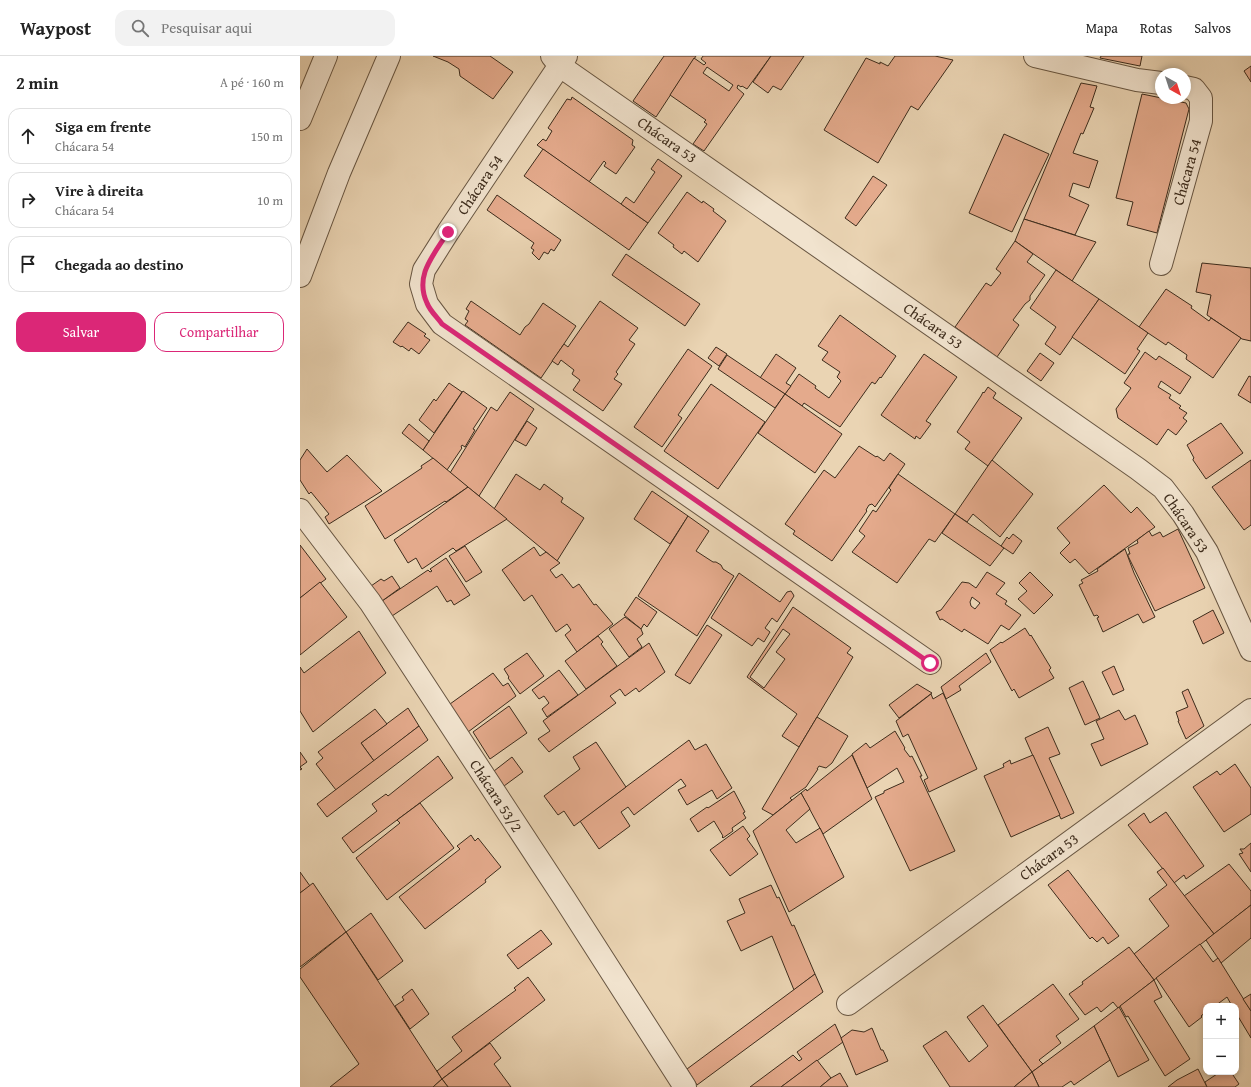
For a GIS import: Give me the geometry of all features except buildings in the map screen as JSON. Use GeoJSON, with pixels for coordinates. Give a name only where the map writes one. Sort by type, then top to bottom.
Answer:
{"type":"FeatureCollection","features":[{"type":"Feature","properties":{"kind":"street"},"geometry":{"type":"LineString","coordinates":[[300,119],[326,56]]}},
{"type":"Feature","properties":{"kind":"street"},"geometry":{"type":"LineString","coordinates":[[300,276],[338,173],[389,56]]}},
{"type":"Feature","properties":{"kind":"street"},"geometry":{"type":"LineString","coordinates":[[1035,56],[1137,80],[1155,82]]}},
{"type":"Feature","properties":{"kind":"street","name":"Chácara 53"},"geometry":{"type":"LineString","coordinates":[[559,59],[1163,488],[1183,514],[1207,552],[1251,650]]}},
{"type":"Feature","properties":{"kind":"street","name":"Chácara 54"},"geometry":{"type":"LineString","coordinates":[[559,59],[424,270],[421,284],[427,304],[442,324],[930,663]]}},
{"type":"Feature","properties":{"kind":"street","name":"Chácara 54"},"geometry":{"type":"LineString","coordinates":[[1161,264],[1201,121],[1201,98],[1194,90],[1191,89]]}},
{"type":"Feature","properties":{"kind":"street","name":"Chácara 53/2"},"geometry":{"type":"LineString","coordinates":[[300,510],[370,602],[564,898],[685,1087]]}},
{"type":"Feature","properties":{"kind":"street","name":"Chácara 53"},"geometry":{"type":"LineString","coordinates":[[848,1004],[1251,710]]}},
{"type":"Feature","properties":{"kind":"route"},"geometry":{"type":"LineString","coordinates":[[448,232],[424,270],[421,284],[427,304],[442,324],[930,663]]}}]}
